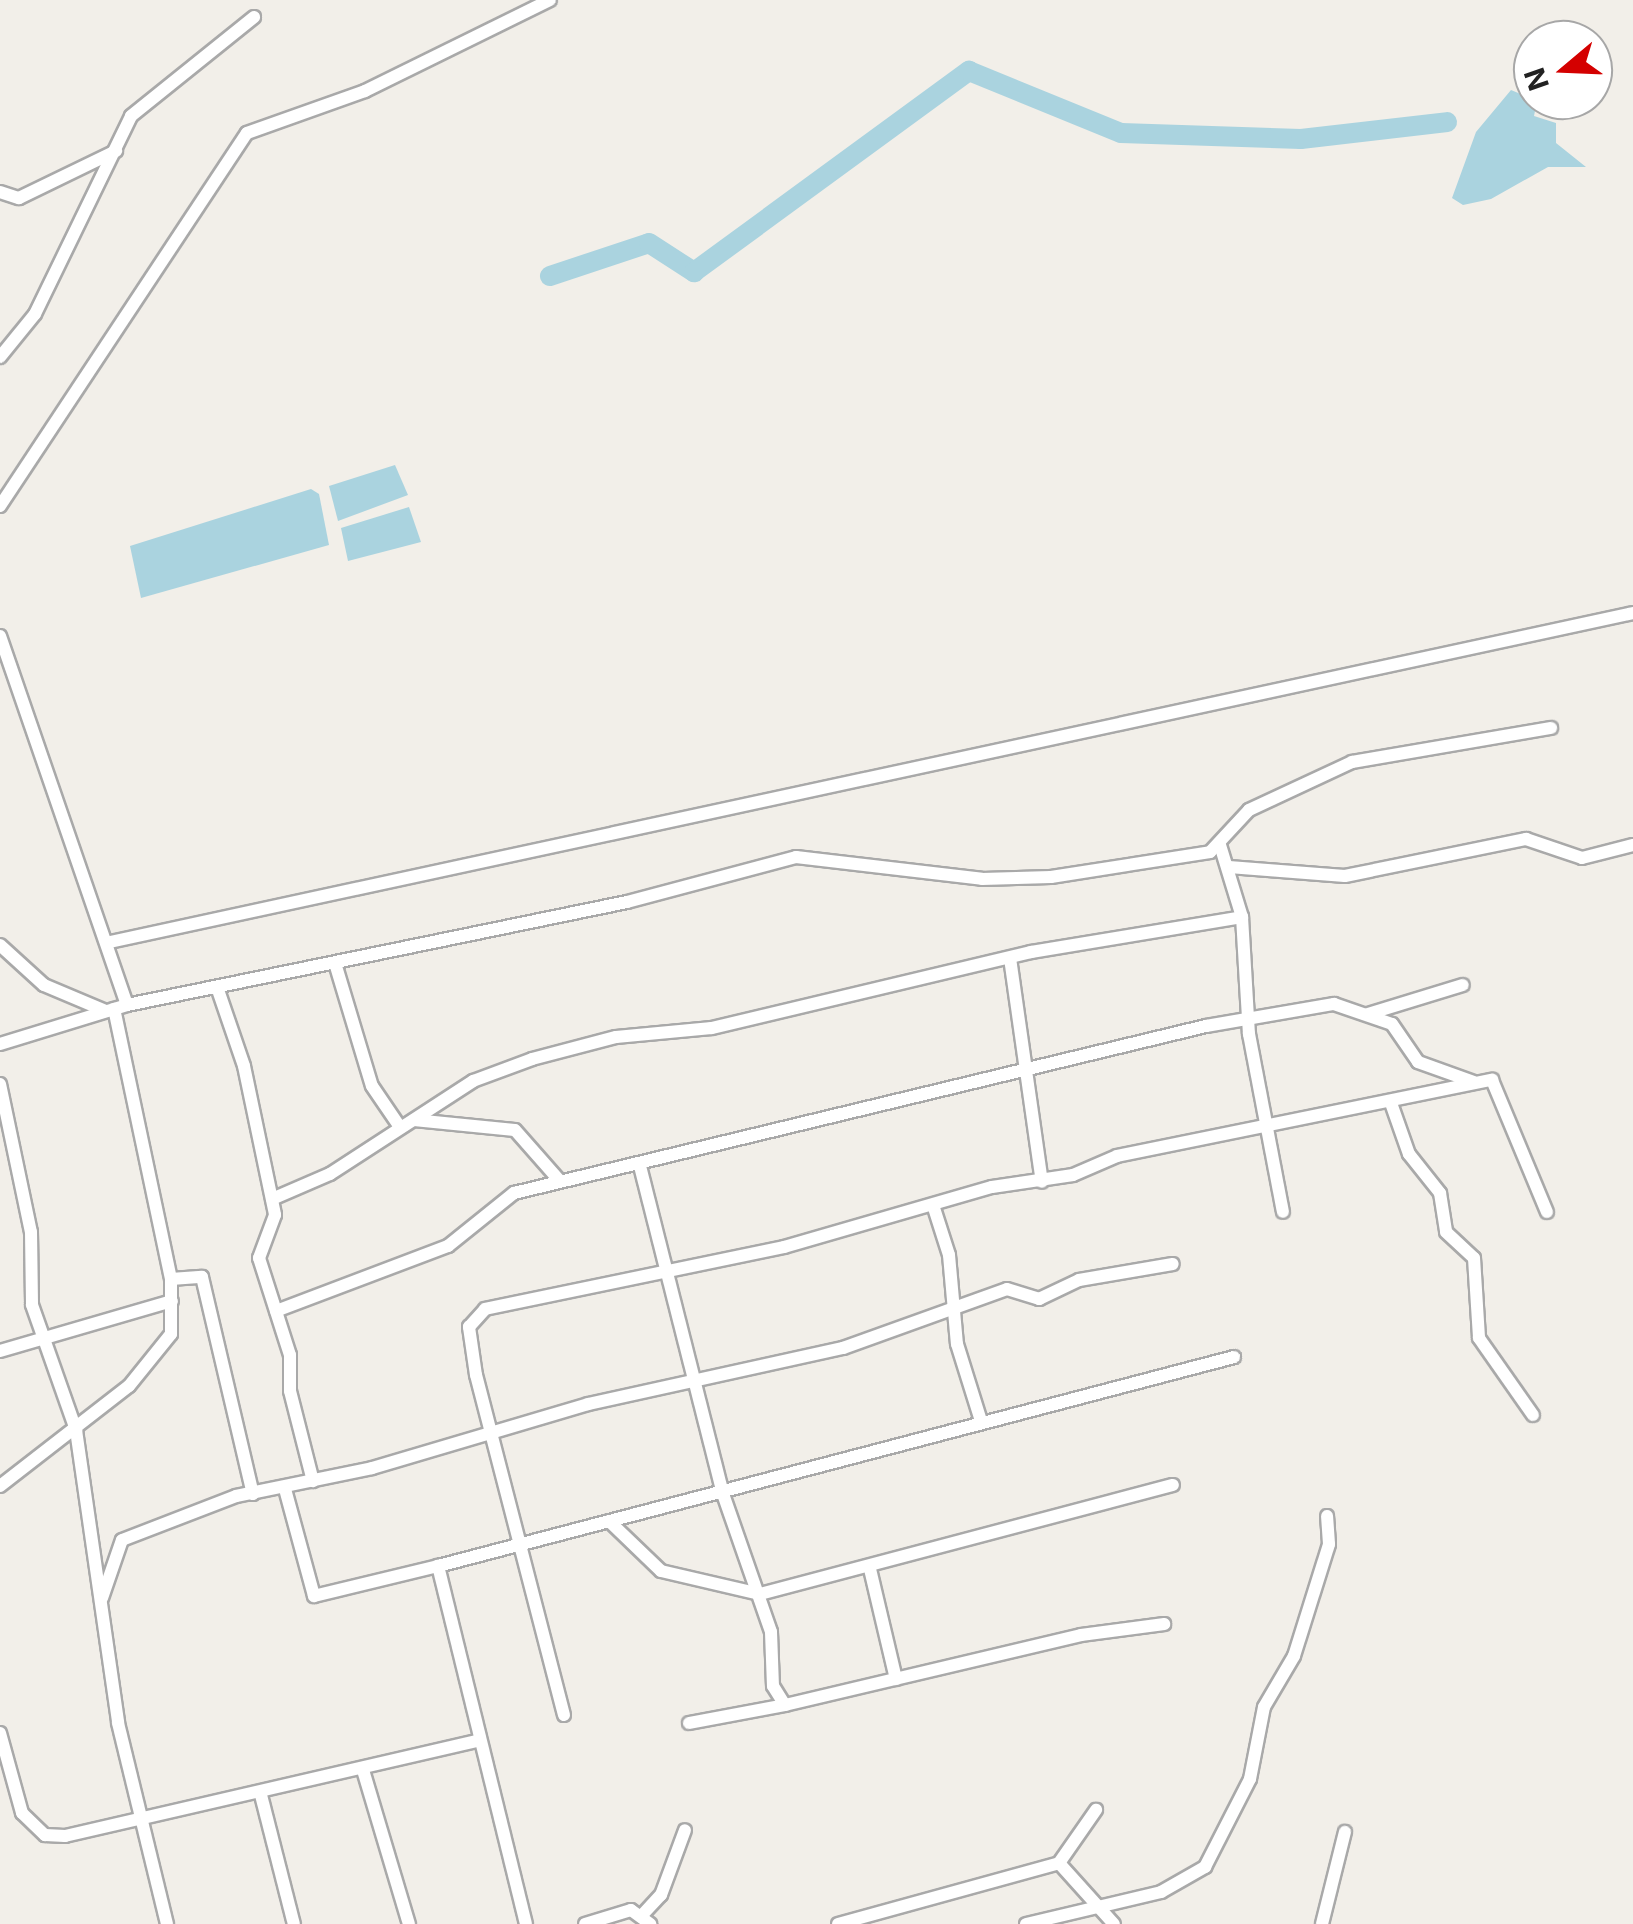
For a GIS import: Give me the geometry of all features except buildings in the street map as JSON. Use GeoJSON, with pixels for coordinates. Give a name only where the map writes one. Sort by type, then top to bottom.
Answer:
{"type":"FeatureCollection","features":[{"type":"Feature","properties":{"kind":"street"},"geometry":{"type":"LineString","coordinates":[[0,506],[246,132],[364,90],[550,0]]}},
{"type":"Feature","properties":{"kind":"street"},"geometry":{"type":"LineString","coordinates":[[0,357],[35,314],[116,151],[120,132],[146,100],[254,17]]}},
{"type":"Feature","properties":{"kind":"street"},"geometry":{"type":"LineString","coordinates":[[0,192],[19,198],[116,151]]}},
{"type":"Feature","properties":{"kind":"street"},"geometry":{"type":"LineString","coordinates":[[110,942],[1633,613]]}},
{"type":"Feature","properties":{"kind":"street"},"geometry":{"type":"LineString","coordinates":[[0,636],[110,942],[115,1009],[171,1279],[172,1301],[161,1354],[76,1430],[0,1486]]}},
{"type":"Feature","properties":{"kind":"street"},"geometry":{"type":"LineString","coordinates":[[0,1044],[115,1009],[627,902],[796,857],[982,879],[1151,864],[1220,846],[1250,810],[1352,762],[1550,728]]}},
{"type":"Feature","properties":{"kind":"street"},"geometry":{"type":"LineString","coordinates":[[1229,867],[1346,876],[1526,839],[1582,858],[1633,846]]}},
{"type":"Feature","properties":{"kind":"street"},"geometry":{"type":"LineString","coordinates":[[1220,846],[1242,917],[1247,1018],[1283,1212]]}},
{"type":"Feature","properties":{"kind":"street"},"geometry":{"type":"LineString","coordinates":[[272,1199],[330,1174],[473,1081],[607,1038],[712,1028],[1010,958],[1242,917]]}},
{"type":"Feature","properties":{"kind":"street"},"geometry":{"type":"LineString","coordinates":[[0,945],[44,986],[115,1009]]}},
{"type":"Feature","properties":{"kind":"street"},"geometry":{"type":"LineString","coordinates":[[1010,958],[1042,1182]]}},
{"type":"Feature","properties":{"kind":"street"},"geometry":{"type":"LineString","coordinates":[[334,963],[372,1086],[400,1127]]}},
{"type":"Feature","properties":{"kind":"street"},"geometry":{"type":"LineString","coordinates":[[1368,1014],[1463,986]]}},
{"type":"Feature","properties":{"kind":"street"},"geometry":{"type":"LineString","coordinates":[[217,987],[272,1199],[275,1228],[259,1258],[276,1311],[313,1481]]}},
{"type":"Feature","properties":{"kind":"street"},"geometry":{"type":"LineString","coordinates":[[276,1311],[448,1246],[514,1193],[559,1180],[640,1166],[1027,1068],[1247,1018],[1329,1004],[1392,1024],[1418,1062],[1476,1082],[1497,1084],[1547,1212]]}},
{"type":"Feature","properties":{"kind":"street"},"geometry":{"type":"LineString","coordinates":[[564,1715],[473,1360],[474,1317],[934,1208],[992,1188],[1042,1182],[1117,1156],[1390,1103],[1476,1082]]}},
{"type":"Feature","properties":{"kind":"street"},"geometry":{"type":"LineString","coordinates":[[0,1084],[31,1232],[32,1305],[76,1430],[140,1820],[167,1924]]}},
{"type":"Feature","properties":{"kind":"street"},"geometry":{"type":"LineString","coordinates":[[1390,1103],[1409,1154],[1440,1193],[1446,1232],[1474,1258],[1480,1338],[1532,1415]]}},
{"type":"Feature","properties":{"kind":"street"},"geometry":{"type":"LineString","coordinates":[[414,1120],[515,1130],[559,1180]]}},
{"type":"Feature","properties":{"kind":"street"},"geometry":{"type":"LineString","coordinates":[[640,1166],[722,1491],[760,1594],[773,1686],[786,1705]]}},
{"type":"Feature","properties":{"kind":"street"},"geometry":{"type":"LineString","coordinates":[[934,1208],[950,1255],[952,1313],[980,1421]]}},
{"type":"Feature","properties":{"kind":"street"},"geometry":{"type":"LineString","coordinates":[[102,1598],[122,1540],[253,1494],[285,1489],[694,1379],[826,1352],[952,1313],[1007,1289],[1039,1299],[1078,1280],[1172,1264]]}},
{"type":"Feature","properties":{"kind":"street"},"geometry":{"type":"LineString","coordinates":[[171,1279],[202,1277],[253,1494]]}},
{"type":"Feature","properties":{"kind":"street"},"geometry":{"type":"LineString","coordinates":[[0,1352],[172,1301]]}},
{"type":"Feature","properties":{"kind":"street"},"geometry":{"type":"LineString","coordinates":[[285,1489],[314,1596],[980,1421],[1080,1403],[1234,1357]]}},
{"type":"Feature","properties":{"kind":"street"},"geometry":{"type":"LineString","coordinates":[[609,1521],[660,1571],[760,1594],[1173,1486]]}},
{"type":"Feature","properties":{"kind":"street"},"geometry":{"type":"LineString","coordinates":[[1026,1924],[1095,1904],[1161,1892],[1206,1867],[1250,1780],[1264,1707],[1294,1656],[1330,1544],[1328,1516]]}},
{"type":"Feature","properties":{"kind":"street"},"geometry":{"type":"LineString","coordinates":[[438,1566],[477,1741],[526,1924]]}},
{"type":"Feature","properties":{"kind":"street"},"geometry":{"type":"LineString","coordinates":[[870,1568],[896,1680]]}},
{"type":"Feature","properties":{"kind":"street"},"geometry":{"type":"LineString","coordinates":[[689,1723],[786,1705],[1081,1635],[1164,1624]]}},
{"type":"Feature","properties":{"kind":"street"},"geometry":{"type":"LineString","coordinates":[[0,1733],[32,1827],[65,1836],[262,1795],[477,1741]]}},
{"type":"Feature","properties":{"kind":"street"},"geometry":{"type":"LineString","coordinates":[[363,1770],[409,1924]]}},
{"type":"Feature","properties":{"kind":"street"},"geometry":{"type":"LineString","coordinates":[[262,1795],[294,1924]]}},
{"type":"Feature","properties":{"kind":"street"},"geometry":{"type":"LineString","coordinates":[[838,1924],[1059,1862],[1096,1810]]}},
{"type":"Feature","properties":{"kind":"street"},"geometry":{"type":"LineString","coordinates":[[586,1924],[647,1918],[661,1895],[684,1830]]}},
{"type":"Feature","properties":{"kind":"street"},"geometry":{"type":"LineString","coordinates":[[1322,1924],[1345,1832]]}},
{"type":"Feature","properties":{"kind":"street"},"geometry":{"type":"LineString","coordinates":[[1059,1862],[1114,1924]]}},
{"type":"Feature","properties":{"kind":"water"},"geometry":{"type":"Polygon","coordinates":[[[1511,90],[1513,120],[1556,123],[1556,143],[1586,167],[1548,167],[1491,199],[1463,205],[1452,198],[1476,132],[1511,90]]]}},
{"type":"Feature","properties":{"kind":"water"},"geometry":{"type":"Polygon","coordinates":[[[395,465],[408,495],[338,521],[329,486],[395,465]]]}},
{"type":"Feature","properties":{"kind":"water"},"geometry":{"type":"Polygon","coordinates":[[[311,489],[319,494],[329,545],[141,598],[130,546],[311,489]]]}},
{"type":"Feature","properties":{"kind":"water"},"geometry":{"type":"Polygon","coordinates":[[[409,507],[421,542],[348,561],[341,528],[409,507]]]}},
{"type":"Feature","properties":{"kind":"waterway"},"geometry":{"type":"LineString","coordinates":[[550,276],[649,243],[694,272],[969,71],[1121,133],[1301,139],[1447,122]]}}]}
